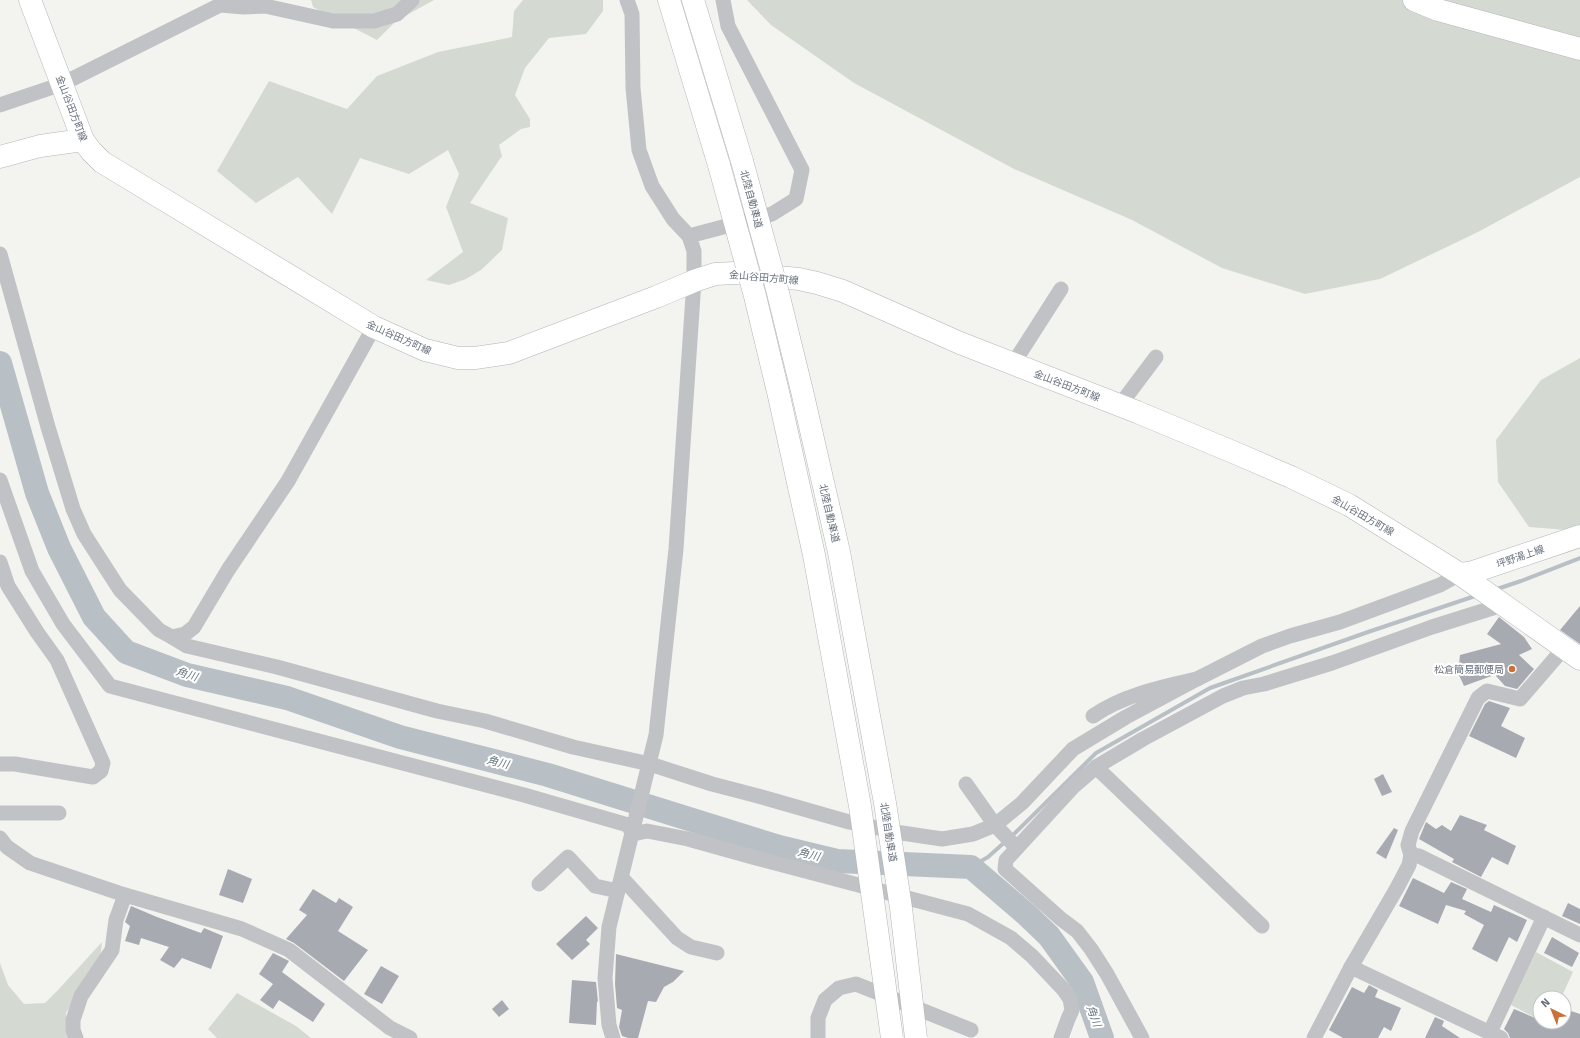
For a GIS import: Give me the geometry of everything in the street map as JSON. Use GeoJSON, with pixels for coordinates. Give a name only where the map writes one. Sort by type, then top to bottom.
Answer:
{"type":"FeatureCollection","features":[{"type":"Feature","properties":{"kind":"main road","name":"金山谷田方町線"},"geometry":{"type":"LineString","coordinates":[[30,0],[83,140],[102,162],[374,327],[424,350],[458,358],[475,358],[509,353],[694,281],[716,274],[735,273],[798,279],[817,283],[843,291],[960,343],[1120,406],[1255,462],[1349,505],[1462,576],[1572,654]]}},
{"type":"Feature","properties":{"kind":"main road"},"geometry":{"type":"LineString","coordinates":[[660,0],[708,128]]}},
{"type":"Feature","properties":{"kind":"main road"},"geometry":{"type":"LineString","coordinates":[[669,0],[719,165],[764,335],[814,555],[860,806],[892,1038]]}},
{"type":"Feature","properties":{"kind":"main road","name":"北陸自動車道"},"geometry":{"type":"LineString","coordinates":[[693,0],[742,161],[779,296],[839,552],[885,802],[901,908],[916,1038]]}},
{"type":"Feature","properties":{"kind":"main road"},"geometry":{"type":"LineString","coordinates":[[1414,0],[1438,10],[1580,49]]}},
{"type":"Feature","properties":{"kind":"main road"},"geometry":{"type":"LineString","coordinates":[[0,158],[40,146],[83,140]]}},
{"type":"Feature","properties":{"kind":"main road","name":"坪野湯上線"},"geometry":{"type":"LineString","coordinates":[[1462,576],[1580,536]]}},
{"type":"Feature","properties":{"kind":"street"},"geometry":{"type":"LineString","coordinates":[[0,104],[62,84],[220,5],[244,7],[265,6],[333,21],[374,21],[397,14],[412,0]]}},
{"type":"Feature","properties":{"kind":"street"},"geometry":{"type":"LineString","coordinates":[[613,1038],[608,1025],[604,978],[609,927],[650,765],[656,735],[676,549],[694,281],[694,251],[689,236],[673,219],[652,186],[639,150],[633,88],[632,14],[627,0]]}},
{"type":"Feature","properties":{"kind":"street"},"geometry":{"type":"LineString","coordinates":[[689,236],[772,214],[796,199],[802,170],[728,26],[723,0]]}},
{"type":"Feature","properties":{"kind":"street"},"geometry":{"type":"LineString","coordinates":[[0,254],[48,427],[73,509],[84,534],[120,590],[159,630],[187,646],[277,667],[437,711],[485,721],[573,747],[650,765],[849,822],[902,833],[942,839],[973,834],[995,825],[1022,803],[1073,749],[1197,679],[1262,646],[1290,636],[1340,622],[1462,576]]}},
{"type":"Feature","properties":{"kind":"street"},"geometry":{"type":"LineString","coordinates":[[1013,364],[1061,289]]}},
{"type":"Feature","properties":{"kind":"street"},"geometry":{"type":"LineString","coordinates":[[172,637],[185,634],[194,627],[228,570],[288,481],[374,327]]}},
{"type":"Feature","properties":{"kind":"street"},"geometry":{"type":"LineString","coordinates":[[1120,406],[1156,356]]}},
{"type":"Feature","properties":{"kind":"street"},"geometry":{"type":"LineString","coordinates":[[0,480],[32,571],[63,624],[110,686],[524,795],[628,825],[633,832]]}},
{"type":"Feature","properties":{"kind":"street"},"geometry":{"type":"LineString","coordinates":[[0,562],[8,586],[37,632],[57,660],[103,763],[101,771],[93,777],[15,764],[0,764]]}},
{"type":"Feature","properties":{"kind":"street"},"geometry":{"type":"LineString","coordinates":[[1142,1038],[1107,974],[1091,949],[1077,931],[1005,869],[1006,860],[1074,786],[1096,767],[1131,745],[1182,717],[1243,688],[1264,684],[1502,605]]}},
{"type":"Feature","properties":{"kind":"street"},"geometry":{"type":"LineString","coordinates":[[1314,1038],[1351,967],[1409,865],[1411,854],[1408,845],[1412,831],[1478,698],[1487,691],[1520,699],[1572,654]]}},
{"type":"Feature","properties":{"kind":"street"},"geometry":{"type":"LineString","coordinates":[[1093,716],[1104,708],[1136,695],[1197,679]]}},
{"type":"Feature","properties":{"kind":"street"},"geometry":{"type":"LineString","coordinates":[[1096,767],[1262,926]]}},
{"type":"Feature","properties":{"kind":"street"},"geometry":{"type":"LineString","coordinates":[[966,784],[995,825],[1016,848]]}},
{"type":"Feature","properties":{"kind":"street"},"geometry":{"type":"LineString","coordinates":[[0,813],[59,813]]}},
{"type":"Feature","properties":{"kind":"street"},"geometry":{"type":"LineString","coordinates":[[633,832],[647,831],[688,839],[968,914],[1011,938],[1032,956],[1064,990],[1070,999],[1072,1010],[1061,1038]]}},
{"type":"Feature","properties":{"kind":"street"},"geometry":{"type":"LineString","coordinates":[[0,838],[7,847],[30,862],[124,895],[242,929],[289,950],[390,1028],[410,1038]]}},
{"type":"Feature","properties":{"kind":"street"},"geometry":{"type":"LineString","coordinates":[[1411,854],[1419,856],[1580,935]]}},
{"type":"Feature","properties":{"kind":"street"},"geometry":{"type":"LineString","coordinates":[[539,884],[568,857],[595,886],[620,885],[677,938],[691,947],[717,953]]}},
{"type":"Feature","properties":{"kind":"street"},"geometry":{"type":"LineString","coordinates":[[76,1038],[73,1030],[74,1016],[81,996],[112,950],[116,920],[124,895]]}},
{"type":"Feature","properties":{"kind":"street"},"geometry":{"type":"LineString","coordinates":[[1351,967],[1495,1035],[1544,917]]}},
{"type":"Feature","properties":{"kind":"street"},"geometry":{"type":"LineString","coordinates":[[818,1038],[818,1018],[825,1000],[839,988],[856,984],[971,1030]]}},
{"type":"Feature","properties":{"kind":"shaded area"},"geometry":{"type":"Polygon","coordinates":[[[311,0],[434,0],[396,21],[377,40],[313,7],[311,0]]]}},
{"type":"Feature","properties":{"kind":"shaded area"},"geometry":{"type":"Polygon","coordinates":[[[523,0],[603,0],[603,11],[586,34],[549,38],[525,68],[515,95],[530,119],[530,127],[521,129],[499,145],[502,156],[470,203],[508,218],[502,250],[481,270],[466,279],[449,285],[426,280],[463,252],[446,207],[459,174],[448,150],[409,174],[360,158],[332,214],[298,177],[256,203],[217,171],[269,81],[347,109],[377,76],[438,52],[512,37],[514,11],[523,0]]]}},
{"type":"Feature","properties":{"kind":"shaded area"},"geometry":{"type":"Polygon","coordinates":[[[747,0],[1580,0],[1580,177],[1478,232],[1380,279],[1305,294],[1222,268],[1132,220],[1014,169],[854,83],[771,25],[747,0]]]}},
{"type":"Feature","properties":{"kind":"shaded area"},"geometry":{"type":"Polygon","coordinates":[[[1580,358],[1580,531],[1529,527],[1498,482],[1496,440],[1541,380],[1580,358]]]}},
{"type":"Feature","properties":{"kind":"shaded area"},"geometry":{"type":"Polygon","coordinates":[[[102,942],[100,961],[66,1013],[68,1038],[0,1038],[0,963],[8,985],[24,1004],[45,1003],[102,942]]]}},
{"type":"Feature","properties":{"kind":"shaded area"},"geometry":{"type":"Polygon","coordinates":[[[1536,952],[1573,972],[1565,990],[1532,990],[1532,1016],[1511,1005],[1536,952]]]}},
{"type":"Feature","properties":{"kind":"shaded area"},"geometry":{"type":"Polygon","coordinates":[[[237,993],[296,1026],[311,1038],[217,1038],[208,1029],[237,993]]]}},
{"type":"Feature","properties":{"kind":"building"},"geometry":{"type":"Polygon","coordinates":[[[1580,606],[1580,644],[1560,630],[1580,606]]]}},
{"type":"Feature","properties":{"kind":"building"},"geometry":{"type":"Polygon","coordinates":[[[1499,617],[1524,637],[1532,649],[1519,655],[1534,669],[1517,689],[1505,686],[1496,676],[1497,674],[1464,686],[1458,673],[1460,655],[1501,644],[1487,634],[1499,617]]]}},
{"type":"Feature","properties":{"kind":"building"},"geometry":{"type":"Polygon","coordinates":[[[1489,701],[1510,708],[1501,726],[1525,738],[1516,758],[1469,736],[1485,704],[1489,701]]]}},
{"type":"Feature","properties":{"kind":"building"},"geometry":{"type":"Polygon","coordinates":[[[1383,774],[1392,792],[1382,796],[1374,779],[1383,774]]]}},
{"type":"Feature","properties":{"kind":"building"},"geometry":{"type":"Polygon","coordinates":[[[1460,815],[1487,825],[1484,830],[1516,846],[1508,865],[1492,857],[1481,877],[1452,862],[1454,859],[1419,839],[1426,822],[1436,829],[1442,825],[1451,831],[1460,815]]]}},
{"type":"Feature","properties":{"kind":"building"},"geometry":{"type":"Polygon","coordinates":[[[1394,828],[1398,830],[1386,859],[1376,853],[1394,828]]]}},
{"type":"Feature","properties":{"kind":"building"},"geometry":{"type":"Polygon","coordinates":[[[228,869],[252,879],[243,903],[219,895],[228,869]]]}},
{"type":"Feature","properties":{"kind":"building"},"geometry":{"type":"Polygon","coordinates":[[[1413,878],[1444,893],[1451,882],[1467,889],[1462,899],[1491,912],[1494,905],[1527,920],[1517,942],[1509,937],[1497,962],[1472,949],[1484,925],[1464,914],[1466,911],[1446,905],[1438,924],[1399,906],[1413,878]]]}},
{"type":"Feature","properties":{"kind":"building"},"geometry":{"type":"Polygon","coordinates":[[[313,889],[336,903],[339,898],[353,907],[338,931],[368,950],[344,981],[294,943],[286,939],[307,915],[299,910],[313,889]]]}},
{"type":"Feature","properties":{"kind":"building"},"geometry":{"type":"Polygon","coordinates":[[[1568,903],[1580,909],[1580,924],[1562,916],[1568,903]]]}},
{"type":"Feature","properties":{"kind":"building"},"geometry":{"type":"Polygon","coordinates":[[[131,906],[201,933],[204,928],[223,936],[211,969],[182,958],[174,968],[160,960],[169,947],[141,938],[139,945],[125,941],[130,926],[125,922],[131,906]]]}},
{"type":"Feature","properties":{"kind":"building"},"geometry":{"type":"Polygon","coordinates":[[[586,916],[598,928],[586,940],[590,944],[572,960],[556,944],[586,916]]]}},
{"type":"Feature","properties":{"kind":"building"},"geometry":{"type":"Polygon","coordinates":[[[1552,937],[1579,953],[1572,967],[1544,953],[1552,937]]]}},
{"type":"Feature","properties":{"kind":"building"},"geometry":{"type":"Polygon","coordinates":[[[273,953],[289,961],[282,972],[325,1004],[313,1022],[279,1000],[273,1009],[260,1000],[273,984],[259,974],[273,953]]]}},
{"type":"Feature","properties":{"kind":"building"},"geometry":{"type":"Polygon","coordinates":[[[616,954],[684,971],[673,982],[664,987],[656,1002],[648,1001],[638,1038],[628,1038],[622,1036],[619,1027],[622,1010],[617,1008],[615,984],[616,954]]]}},
{"type":"Feature","properties":{"kind":"building"},"geometry":{"type":"Polygon","coordinates":[[[381,966],[399,976],[382,1004],[364,994],[381,966]]]}},
{"type":"Feature","properties":{"kind":"building"},"geometry":{"type":"Polygon","coordinates":[[[572,980],[596,982],[598,1002],[597,1001],[596,1025],[569,1023],[572,980]]]}},
{"type":"Feature","properties":{"kind":"building"},"geometry":{"type":"Polygon","coordinates":[[[1369,985],[1378,990],[1375,997],[1401,1008],[1391,1031],[1384,1027],[1378,1038],[1343,1038],[1329,1030],[1352,987],[1364,993],[1369,985]]]}},
{"type":"Feature","properties":{"kind":"building"},"geometry":{"type":"Polygon","coordinates":[[[502,1000],[509,1009],[499,1017],[492,1009],[502,1000]]]}},
{"type":"Feature","properties":{"kind":"building"},"geometry":{"type":"Polygon","coordinates":[[[1514,1009],[1532,1017],[1532,1030],[1572,1030],[1572,1011],[1580,1014],[1580,1038],[1510,1038],[1504,1029],[1514,1009]]]}},
{"type":"Feature","properties":{"kind":"building"},"geometry":{"type":"Polygon","coordinates":[[[1435,1017],[1444,1021],[1442,1026],[1460,1038],[1425,1038],[1435,1017]]]}},
{"type":"Feature","properties":{"kind":"waterway","name":"角川"},"geometry":{"type":"LineString","coordinates":[[0,363],[37,493],[59,548],[94,617],[126,652],[187,675],[287,698],[400,737],[548,775],[779,847],[837,861],[971,867],[1026,914],[1049,936],[1082,982],[1102,1038]]}},
{"type":"Feature","properties":{"kind":"waterway"},"geometry":{"type":"LineString","coordinates":[[1494,590],[1580,558]]}},
{"type":"Feature","properties":{"kind":"waterway"},"geometry":{"type":"LineString","coordinates":[[971,867],[988,857],[1015,833],[1096,753],[1210,688],[1478,595]]}},
{"type":"Feature","properties":{"kind":"place","name":"松倉簡易郵便局"},"geometry":{"type":"Point","coordinates":[1512,669]}}]}
